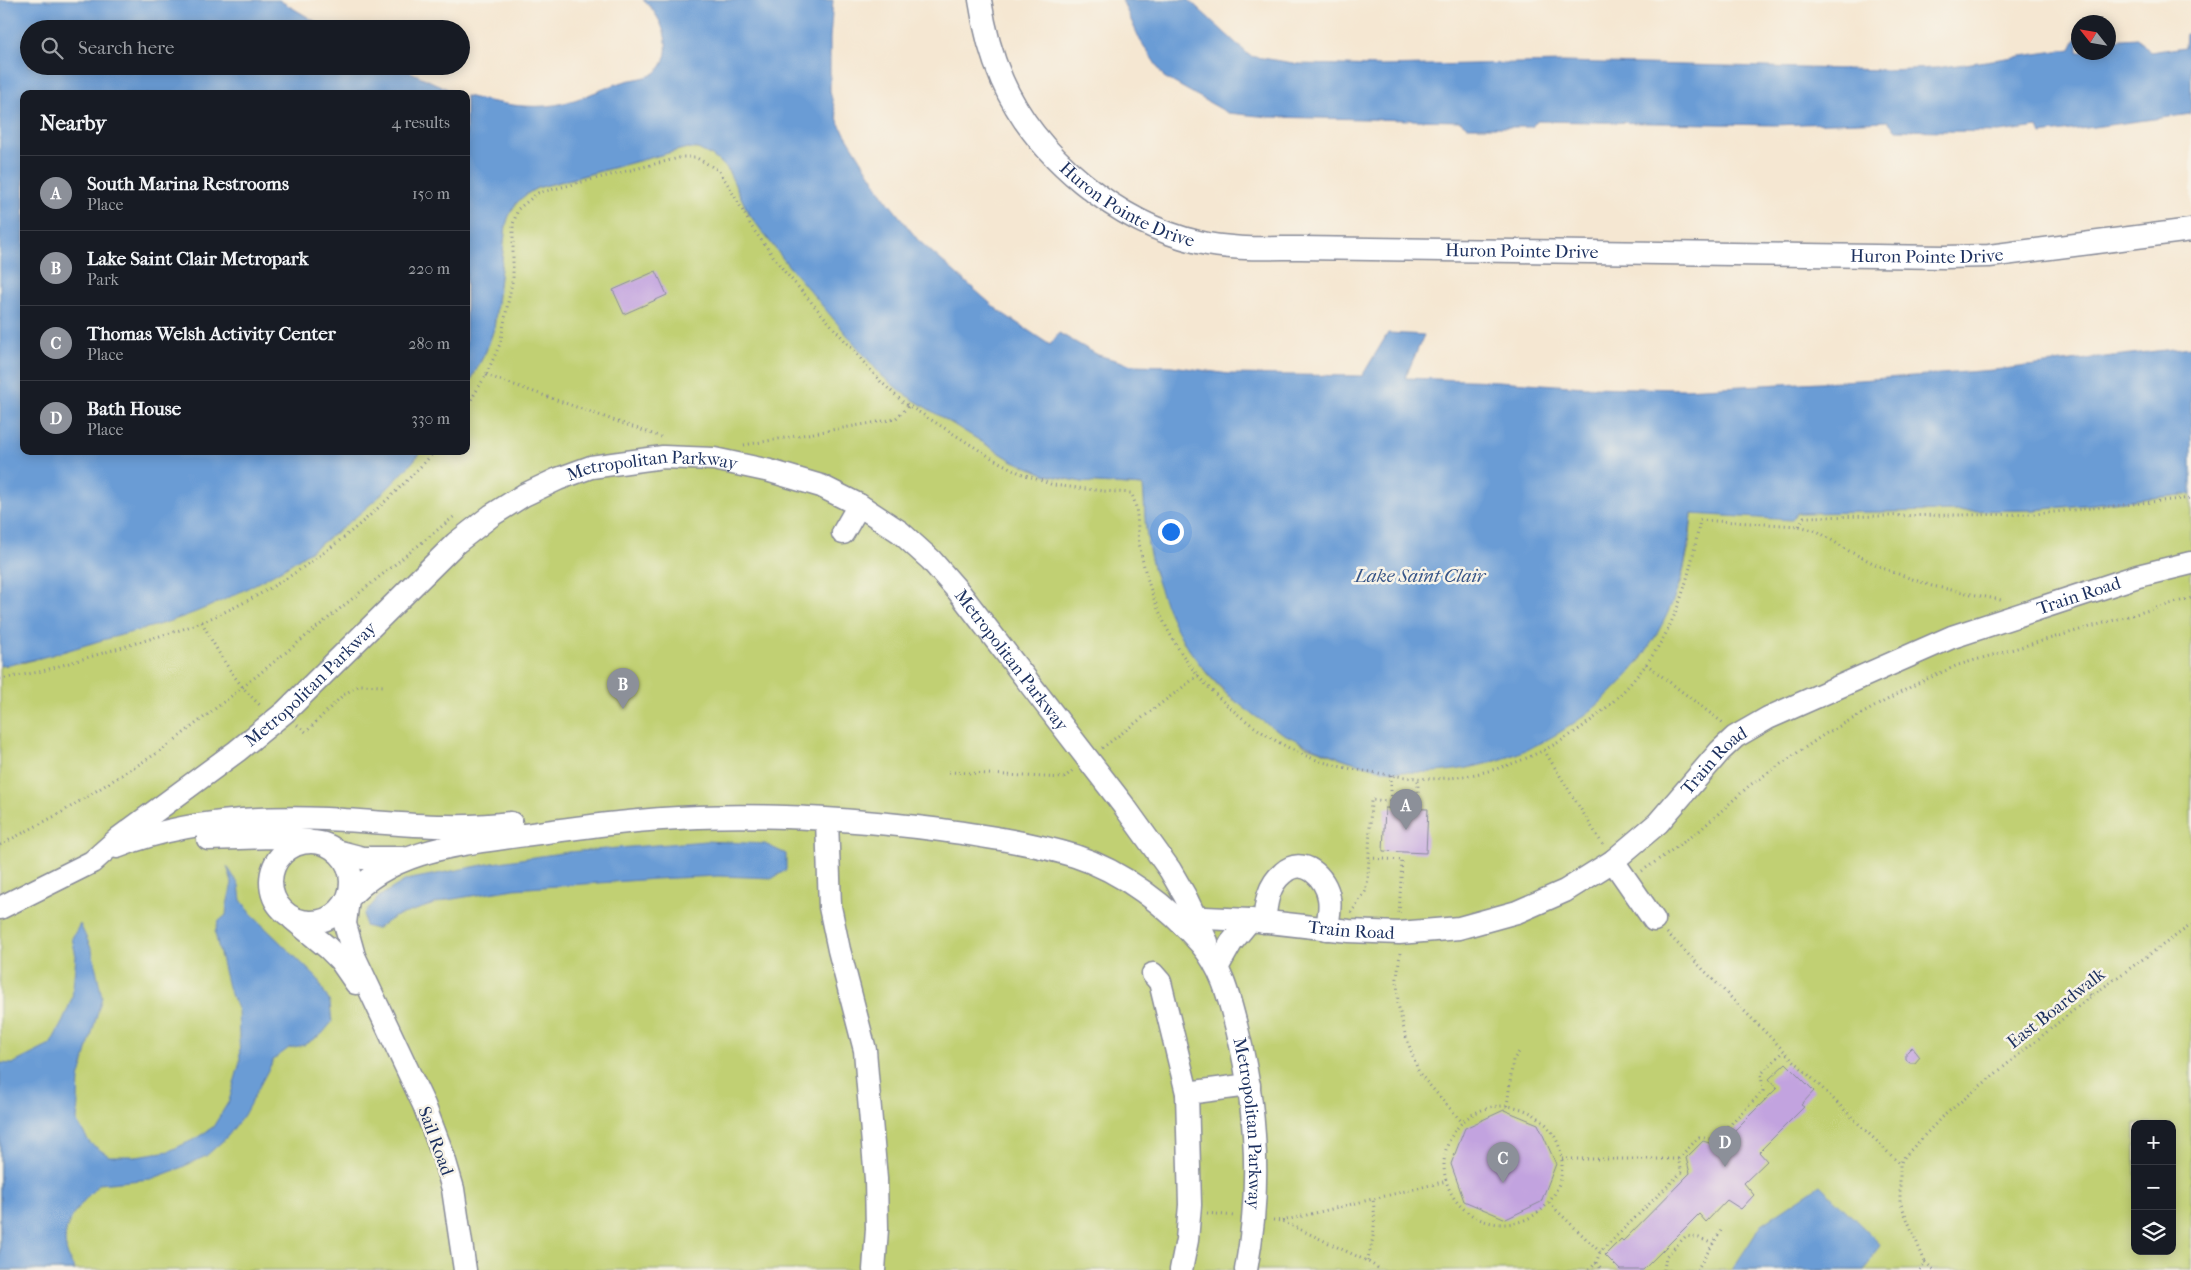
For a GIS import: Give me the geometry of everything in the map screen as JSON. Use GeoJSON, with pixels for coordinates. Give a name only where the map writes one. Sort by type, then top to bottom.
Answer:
{"type":"FeatureCollection","features":[{"type":"Feature","properties":{"kind":"street","name":"Huron Pointe Drive"},"geometry":{"type":"LineString","coordinates":[[980,0],[992,54],[1002,82],[1038,139],[1075,177],[1108,202],[1134,218],[1165,232],[1198,242],[1234,247],[1944,257],[1989,256],[2191,230]]}},
{"type":"Feature","properties":{"kind":"street","name":"Metropolitan Parkway"},"geometry":{"type":"LineString","coordinates":[[0,908],[92,862],[119,838],[209,773],[284,712],[456,543],[492,515],[524,495],[558,479],[591,467],[664,457],[714,459],[770,471],[822,486],[859,505],[900,532],[931,560],[959,592],[1124,806],[1170,870],[1220,972],[1236,1023],[1249,1085],[1256,1161],[1254,1218],[1246,1270]]}},
{"type":"Feature","properties":{"kind":"street"},"geometry":{"type":"LineString","coordinates":[[843,533],[859,505]]}},
{"type":"Feature","properties":{"kind":"street","name":"Train Road"},"geometry":{"type":"LineString","coordinates":[[1172,916],[1257,921],[1338,930],[1399,933],[1467,925],[1525,908],[1565,891],[1658,823],[1720,751],[1735,737],[1768,718],[1855,678],[1952,637],[2138,576],[2191,563]]}},
{"type":"Feature","properties":{"kind":"street"},"geometry":{"type":"LineString","coordinates":[[92,862],[118,847],[145,838],[194,826],[238,821],[286,818],[425,825],[491,826],[581,815],[621,822]]}},
{"type":"Feature","properties":{"kind":"street"},"geometry":{"type":"LineString","coordinates":[[336,851],[363,858],[407,858],[482,842],[621,822],[699,817],[827,820],[890,824],[962,833],[1060,852],[1108,869],[1147,895],[1172,916],[1201,944],[1220,972]]}},
{"type":"Feature","properties":{"kind":"street"},"geometry":{"type":"LineString","coordinates":[[827,820],[830,907],[865,1050],[868,1075],[876,1179],[877,1229],[874,1270]]}},
{"type":"Feature","properties":{"kind":"street"},"geometry":{"type":"LineString","coordinates":[[92,862],[156,846],[190,840],[273,837],[325,844],[336,851],[345,861],[350,873],[351,886],[345,924],[347,937],[383,1020]]}},
{"type":"Feature","properties":{"kind":"street"},"geometry":{"type":"LineString","coordinates":[[312,842],[299,844],[288,849],[278,859],[272,870],[270,884],[273,897],[280,909],[340,960],[383,1020]]}},
{"type":"Feature","properties":{"kind":"street"},"geometry":{"type":"LineString","coordinates":[[1610,857],[1654,920]]}},
{"type":"Feature","properties":{"kind":"street"},"geometry":{"type":"LineString","coordinates":[[291,917],[303,922],[317,923],[329,918],[340,910],[348,899],[373,874],[407,858]]}},
{"type":"Feature","properties":{"kind":"street"},"geometry":{"type":"LineString","coordinates":[[1220,972],[1231,943],[1257,921],[1274,884],[1284,871],[1299,866],[1318,874],[1326,887],[1338,930]]}},
{"type":"Feature","properties":{"kind":"street"},"geometry":{"type":"LineString","coordinates":[[1153,974],[1160,982],[1187,1093],[1190,1205],[1187,1240],[1181,1270]]}},
{"type":"Feature","properties":{"kind":"street","name":"Sail Road"},"geometry":{"type":"LineString","coordinates":[[383,1020],[424,1105],[443,1156],[453,1189],[464,1270]]}},
{"type":"Feature","properties":{"kind":"street"},"geometry":{"type":"LineString","coordinates":[[1187,1093],[1249,1085]]}},
{"type":"Feature","properties":{"kind":"path"},"geometry":{"type":"LineString","coordinates":[[470,401],[486,375],[500,344],[513,277],[513,224],[518,209],[538,193],[683,157],[695,157],[718,170],[753,230],[785,272],[881,382],[910,406],[995,460],[1020,473],[1053,485],[1104,492],[1131,493],[1136,503],[1142,560],[1153,596],[1162,622],[1191,667],[1242,717],[1304,755],[1358,770],[1391,776],[1418,779],[1458,778],[1498,768],[1559,743],[1586,724],[1621,694],[1646,664],[1666,632],[1685,584],[1694,553],[1700,520],[1799,526],[1817,532],[1887,570],[1932,586],[2008,601],[2018,606],[2021,614]]}},
{"type":"Feature","properties":{"kind":"path"},"geometry":{"type":"LineString","coordinates":[[486,375],[664,438],[658,441]]}},
{"type":"Feature","properties":{"kind":"path"},"geometry":{"type":"LineString","coordinates":[[739,446],[896,419],[910,406]]}},
{"type":"Feature","properties":{"kind":"path"},"geometry":{"type":"LineString","coordinates":[[0,680],[39,672],[202,622],[278,583],[340,542],[372,515],[431,455]]}},
{"type":"Feature","properties":{"kind":"path"},"geometry":{"type":"LineString","coordinates":[[1799,526],[1804,517],[2034,514],[2191,498]]}},
{"type":"Feature","properties":{"kind":"path"},"geometry":{"type":"LineString","coordinates":[[0,845],[59,814],[162,750],[457,515]]}},
{"type":"Feature","properties":{"kind":"path"},"geometry":{"type":"LineString","coordinates":[[1634,876],[1698,832],[1750,785],[1825,734],[1916,684],[1958,665],[2191,598]]}},
{"type":"Feature","properties":{"kind":"path"},"geometry":{"type":"LineString","coordinates":[[202,622],[215,646],[243,687],[266,710],[276,702],[301,730],[306,732],[343,695],[360,684],[385,686]]}},
{"type":"Feature","properties":{"kind":"path"},"geometry":{"type":"LineString","coordinates":[[1646,664],[1725,725],[1735,737]]}},
{"type":"Feature","properties":{"kind":"path"},"geometry":{"type":"LineString","coordinates":[[1544,750],[1610,857]]}},
{"type":"Feature","properties":{"kind":"path"},"geometry":{"type":"LineString","coordinates":[[1391,776],[1391,801]]}},
{"type":"Feature","properties":{"kind":"path"},"geometry":{"type":"LineString","coordinates":[[1338,930],[1365,892],[1369,858],[1371,800],[1418,802],[1418,779]]}},
{"type":"Feature","properties":{"kind":"path"},"geometry":{"type":"LineString","coordinates":[[1369,858],[1402,860],[1399,922]]}},
{"type":"Feature","properties":{"kind":"path"},"geometry":{"type":"LineString","coordinates":[[1654,920],[1900,1164],[1900,1202],[1925,1262],[1934,1270]]}},
{"type":"Feature","properties":{"kind":"path","name":"East Boardwalk"},"geometry":{"type":"LineString","coordinates":[[1900,1164],[1905,1156],[1942,1117],[2091,996],[2191,925]]}},
{"type":"Feature","properties":{"kind":"path"},"geometry":{"type":"LineString","coordinates":[[1401,948],[1397,978],[1398,1004],[1405,1034],[1419,1073],[1462,1122]]}},
{"type":"Feature","properties":{"kind":"path"},"geometry":{"type":"LineString","coordinates":[[2067,992],[2096,970]]}},
{"type":"Feature","properties":{"kind":"path"},"geometry":{"type":"LineString","coordinates":[[2081,982],[2091,996]]}},
{"type":"Feature","properties":{"kind":"path"},"geometry":{"type":"LineString","coordinates":[[1562,1159],[1678,1159],[1699,1137],[1715,1140],[1763,1091],[1761,1074],[1784,1051]]}},
{"type":"Feature","properties":{"kind":"path"},"geometry":{"type":"LineString","coordinates":[[1507,1106],[1513,1060],[1520,1052]]}},
{"type":"Feature","properties":{"kind":"path"},"geometry":{"type":"LineString","coordinates":[[1507,1106],[1524,1110],[1540,1118],[1552,1131],[1560,1147],[1562,1159],[1561,1180],[1556,1193],[1549,1203],[1532,1217],[1515,1224],[1496,1225],[1478,1220],[1463,1209],[1451,1194],[1444,1162],[1447,1147],[1453,1134],[1462,1122],[1476,1113],[1491,1108],[1507,1106]]}},
{"type":"Feature","properties":{"kind":"path"},"geometry":{"type":"LineString","coordinates":[[1589,1270],[1596,1263],[1600,1252],[1682,1172],[1678,1159]]}},
{"type":"Feature","properties":{"kind":"path"},"geometry":{"type":"LineString","coordinates":[[1282,1221],[1447,1181]]}},
{"type":"Feature","properties":{"kind":"path"},"geometry":{"type":"LineString","coordinates":[[1367,1261],[1372,1244],[1374,1226],[1373,1198]]}},
{"type":"Feature","properties":{"kind":"path"},"geometry":{"type":"LineString","coordinates":[[1549,1203],[1600,1252]]}},
{"type":"Feature","properties":{"kind":"path"},"geometry":{"type":"LineString","coordinates":[[1203,1213],[1242,1217]]}},
{"type":"Feature","properties":{"kind":"path"},"geometry":{"type":"LineString","coordinates":[[1273,1220],[1282,1221],[1367,1261],[1381,1270]]}},
{"type":"Feature","properties":{"kind":"path"},"geometry":{"type":"LineString","coordinates":[[1697,1270],[1722,1229]]}},
{"type":"Feature","properties":{"kind":"path"},"geometry":{"type":"LineString","coordinates":[[1664,1270],[1666,1256],[1686,1236],[1700,1238],[1713,1244]]}},
{"type":"Feature","properties":{"kind":"path"},"geometry":{"type":"LineString","coordinates":[[1920,1270],[1925,1262]]}},
{"type":"Feature","properties":{"kind":"path"},"geometry":{"type":"LineString","coordinates":[[1596,1263],[1602,1270]]}},
{"type":"Feature","properties":{"kind":"green space"},"geometry":{"type":"Polygon","coordinates":[[[687,148],[698,149],[712,156],[727,168],[749,214],[787,264],[904,394],[1013,461],[1047,475],[1082,482],[1143,486],[1147,538],[1154,572],[1183,641],[1207,674],[1230,698],[1306,746],[1349,761],[1394,771],[1468,768],[1512,756],[1640,661],[1664,620],[1680,583],[1689,547],[1692,514],[2034,510],[2191,494],[2191,1270],[0,1270],[0,666],[26,662],[208,607],[288,566],[331,536],[378,496],[418,455],[470,455],[470,382],[486,351],[494,329],[506,225],[517,203],[537,188],[687,148]]]}},
{"type":"Feature","properties":{"kind":"water"},"geometry":{"type":"Polygon","coordinates":[[[0,0],[279,0],[313,20],[20,20],[20,75],[417,75],[449,90],[20,90],[20,455],[418,455],[400,476],[351,521],[296,560],[238,593],[168,622],[50,655],[0,666],[0,0]]]}},
{"type":"Feature","properties":{"kind":"water","name":"Lake Saint Clair"},"geometry":{"type":"Polygon","coordinates":[[[643,0],[833,0],[830,38],[830,92],[839,124],[885,198],[918,240],[999,311],[1050,345],[1059,333],[1098,355],[1132,365],[1172,366],[1229,374],[1362,376],[1388,333],[1424,335],[1405,378],[1498,381],[1585,387],[1684,389],[1859,380],[1994,370],[2191,347],[2191,494],[2034,510],[1797,513],[1792,520],[1692,514],[1688,548],[1680,581],[1662,624],[1637,663],[1606,697],[1570,726],[1530,748],[1486,764],[1441,771],[1394,771],[1352,762],[1306,745],[1265,723],[1229,695],[1198,661],[1178,631],[1156,577],[1146,531],[1143,486],[1082,482],[1047,475],[1013,461],[904,394],[881,375],[787,264],[749,214],[727,168],[712,156],[698,149],[687,148],[537,188],[517,203],[506,225],[494,329],[486,351],[470,382],[470,97],[515,105],[556,105],[616,84],[652,75],[662,65],[666,56],[666,46],[665,35],[661,25],[650,7],[643,0]]]}},
{"type":"Feature","properties":{"kind":"water"},"geometry":{"type":"Polygon","coordinates":[[[1122,0],[1189,0],[1250,56],[1299,64],[1382,66],[1563,62],[1886,70],[1936,68],[2071,49],[2071,60],[2116,60],[2116,40],[2138,38],[2150,52],[2185,47],[2186,34],[2191,34],[2191,114],[2041,134],[2038,127],[1999,132],[1896,130],[1888,121],[1774,125],[1536,121],[1532,127],[1468,127],[1460,121],[1269,117],[1228,113],[1164,77],[1140,40],[1122,0]]]}},
{"type":"Feature","properties":{"kind":"water"},"geometry":{"type":"Polygon","coordinates":[[[706,841],[765,844],[786,854],[786,870],[773,878],[718,876],[514,889],[447,900],[394,917],[376,929],[365,926],[364,914],[380,896],[406,880],[493,863],[568,852],[706,841]]]}},
{"type":"Feature","properties":{"kind":"water"},"geometry":{"type":"Polygon","coordinates":[[[227,866],[239,885],[241,900],[254,917],[317,978],[330,1003],[332,1022],[322,1034],[304,1045],[289,1048],[274,1059],[244,1115],[227,1137],[206,1156],[151,1179],[99,1184],[74,1214],[66,1234],[65,1245],[68,1257],[75,1270],[0,1270],[0,1063],[12,1064],[50,1045],[63,1021],[72,998],[76,956],[72,938],[80,924],[92,950],[102,997],[79,1079],[77,1122],[90,1143],[109,1156],[136,1156],[169,1151],[195,1139],[213,1127],[229,1101],[240,1062],[238,1011],[228,987],[215,933],[218,922],[226,915],[232,883],[227,866]]]}},
{"type":"Feature","properties":{"kind":"water"},"geometry":{"type":"Polygon","coordinates":[[[1820,1185],[1880,1244],[1865,1270],[1732,1270],[1762,1224],[1820,1185]]]}},
{"type":"Feature","properties":{"kind":"building"},"geometry":{"type":"Polygon","coordinates":[[[656,271],[667,295],[624,314],[613,290],[656,271]]]}},
{"type":"Feature","properties":{"kind":"building"},"geometry":{"type":"Polygon","coordinates":[[[1385,808],[1428,809],[1426,853],[1383,851],[1385,808]]]}},
{"type":"Feature","properties":{"kind":"building"},"geometry":{"type":"Polygon","coordinates":[[[1912,1047],[1920,1057],[1915,1063],[1910,1063],[1906,1060],[1906,1053],[1912,1047]]]}},
{"type":"Feature","properties":{"kind":"building"},"geometry":{"type":"Polygon","coordinates":[[[1786,1063],[1814,1091],[1801,1105],[1804,1107],[1759,1152],[1767,1161],[1744,1183],[1754,1195],[1741,1209],[1727,1200],[1706,1222],[1699,1214],[1643,1270],[1620,1270],[1605,1255],[1621,1239],[1623,1241],[1690,1173],[1686,1158],[1703,1141],[1719,1146],[1777,1088],[1769,1079],[1786,1063]]]}},
{"type":"Feature","properties":{"kind":"building"},"geometry":{"type":"Polygon","coordinates":[[[1504,1110],[1538,1124],[1556,1164],[1541,1202],[1506,1219],[1464,1201],[1451,1164],[1465,1128],[1504,1110]]]}},
{"type":"Feature","properties":{"kind":"place","name":"Lake Saint Clair Metropark"},"geometry":{"type":"Point","coordinates":[623,709]}},
{"type":"Feature","properties":{"kind":"place","name":"South Marina Restrooms"},"geometry":{"type":"Point","coordinates":[1406,830]}},
{"type":"Feature","properties":{"kind":"place","name":"Bath House"},"geometry":{"type":"Point","coordinates":[1725,1167]}},
{"type":"Feature","properties":{"kind":"place","name":"Thomas Welsh Activity Center"},"geometry":{"type":"Point","coordinates":[1503,1183]}}]}
